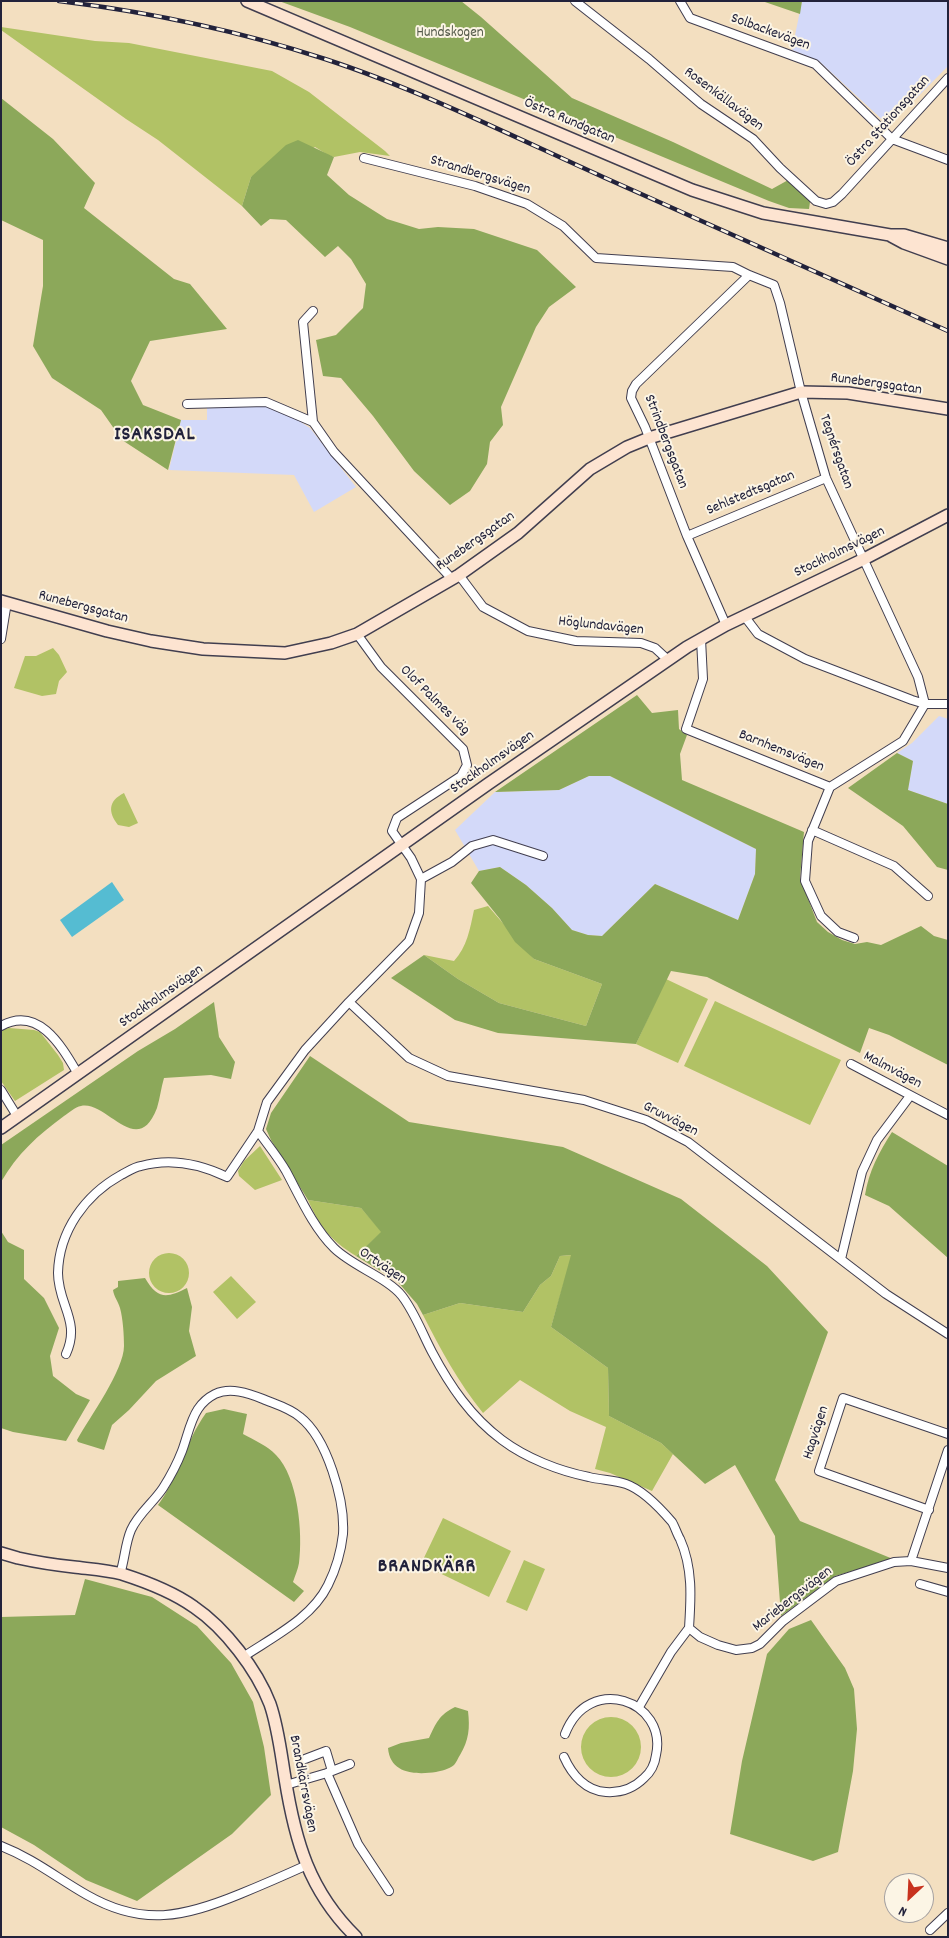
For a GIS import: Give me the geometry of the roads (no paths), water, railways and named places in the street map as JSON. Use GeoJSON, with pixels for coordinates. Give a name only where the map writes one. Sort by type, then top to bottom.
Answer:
{"type":"FeatureCollection","features":[{"type":"Feature","properties":{"kind":"street","name":"Östra Rundgatan"},"geometry":{"type":"LineString","coordinates":[[247,1],[692,190],[764,213],[890,235],[904,235],[948,248]]}},
{"type":"Feature","properties":{"kind":"street","name":"Rosenkällavägen"},"geometry":{"type":"LineString","coordinates":[[575,1],[649,59],[701,104],[753,139],[780,168],[816,201],[826,204],[834,202],[850,186]]}},
{"type":"Feature","properties":{"kind":"street","name":"Solbackevägen"},"geometry":{"type":"LineString","coordinates":[[680,1],[690,18],[815,64],[892,139]]}},
{"type":"Feature","properties":{"kind":"street","name":"Östra Stationsgatan"},"geometry":{"type":"LineString","coordinates":[[850,186],[948,78]]}},
{"type":"Feature","properties":{"kind":"street"},"geometry":{"type":"LineString","coordinates":[[892,139],[948,160]]}},
{"type":"Feature","properties":{"kind":"street","name":"Strandbergsvägen"},"geometry":{"type":"LineString","coordinates":[[364,158],[475,186],[527,204],[563,226],[596,258],[733,267],[749,274]]}},
{"type":"Feature","properties":{"kind":"street","name":"Östra Rundgatan"},"geometry":{"type":"LineString","coordinates":[[890,235],[904,243],[948,259]]}},
{"type":"Feature","properties":{"kind":"street","name":"Tegnérsgatan"},"geometry":{"type":"LineString","coordinates":[[749,274],[774,285],[801,392],[826,478],[918,677],[925,704]]}},
{"type":"Feature","properties":{"kind":"street","name":"Strindbergsgatan"},"geometry":{"type":"LineString","coordinates":[[726,625],[686,536],[649,438],[631,398],[634,387],[749,274]]}},
{"type":"Feature","properties":{"kind":"street","name":"Höglundavägen"},"geometry":{"type":"LineString","coordinates":[[313,311],[303,322],[313,422],[334,452],[483,607],[528,630],[576,641],[641,643],[655,648],[668,660]]}},
{"type":"Feature","properties":{"kind":"street","name":"Runebergsgatan"},"geometry":{"type":"LineString","coordinates":[[1,639],[4,601],[107,631],[151,641],[203,649],[285,653],[331,643],[357,634],[455,577],[518,533],[590,469],[627,447],[649,438],[801,392],[848,393],[948,409]]}},
{"type":"Feature","properties":{"kind":"street","name":"Höglundavägen"},"geometry":{"type":"LineString","coordinates":[[188,404],[266,402],[313,422]]}},
{"type":"Feature","properties":{"kind":"street","name":"Sehlstedtsgatan"},"geometry":{"type":"LineString","coordinates":[[686,536],[826,478]]}},
{"type":"Feature","properties":{"kind":"street","name":"Stockholmsvägen"},"geometry":{"type":"LineString","coordinates":[[1,1128],[668,660],[726,625],[864,559],[948,515]]}},
{"type":"Feature","properties":{"kind":"street"},"geometry":{"type":"LineString","coordinates":[[745,617],[758,634],[806,658],[886,691],[925,704],[948,704]]}},
{"type":"Feature","properties":{"kind":"street","name":"Olof Palmes väg"},"geometry":{"type":"LineString","coordinates":[[357,634],[381,667],[463,749],[467,765],[461,776],[397,818],[392,831],[402,846]]}},
{"type":"Feature","properties":{"kind":"street","name":"Barnhemsvägen"},"geometry":{"type":"LineString","coordinates":[[701,639],[703,679],[686,729],[830,787],[903,741],[925,704]]}},
{"type":"Feature","properties":{"kind":"street"},"geometry":{"type":"LineString","coordinates":[[830,787],[808,841],[806,881],[820,916],[838,932],[854,938]]}},
{"type":"Feature","properties":{"kind":"street"},"geometry":{"type":"LineString","coordinates":[[812,830],[894,866],[928,896]]}},
{"type":"Feature","properties":{"kind":"street"},"geometry":{"type":"LineString","coordinates":[[421,879],[452,862],[472,846],[494,840],[543,856]]}},
{"type":"Feature","properties":{"kind":"street"},"geometry":{"type":"LineString","coordinates":[[66,1354],[72,1338],[72,1325],[60,1290],[58,1275],[62,1243],[70,1226],[88,1200],[113,1180],[140,1166],[159,1163],[184,1164],[203,1167],[227,1177],[258,1131],[267,1102],[278,1085],[305,1050],[409,941],[419,912],[421,879],[412,858],[402,846]]}},
{"type":"Feature","properties":{"kind":"street","name":"Gruvvägen"},"geometry":{"type":"LineString","coordinates":[[349,1002],[409,1058],[448,1076],[584,1100],[646,1120],[688,1142],[886,1294],[948,1334]]}},
{"type":"Feature","properties":{"kind":"street"},"geometry":{"type":"LineString","coordinates":[[1,1026],[22,1021],[38,1023],[54,1038],[78,1074]]}},
{"type":"Feature","properties":{"kind":"street","name":"Malmvägen"},"geometry":{"type":"LineString","coordinates":[[851,1064],[948,1115]]}},
{"type":"Feature","properties":{"kind":"street"},"geometry":{"type":"LineString","coordinates":[[1,1090],[16,1116]]}},
{"type":"Feature","properties":{"kind":"street"},"geometry":{"type":"LineString","coordinates":[[841,1259],[862,1172],[877,1140],[910,1096]]}},
{"type":"Feature","properties":{"kind":"street","name":"Ortvägen"},"geometry":{"type":"LineString","coordinates":[[258,1131],[284,1169],[312,1218],[333,1247],[348,1261],[378,1278],[400,1294],[416,1319],[448,1379],[473,1414],[518,1450],[551,1465],[588,1477],[627,1484],[648,1498],[673,1524],[685,1550],[690,1572],[689,1628]]}},
{"type":"Feature","properties":{"kind":"street"},"geometry":{"type":"LineString","coordinates":[[120,1574],[131,1530],[164,1487],[181,1453],[198,1409],[206,1401],[216,1394],[227,1391],[246,1393],[300,1416],[314,1431],[325,1450],[334,1478],[343,1532],[340,1553],[328,1585],[310,1610],[243,1657]]}},
{"type":"Feature","properties":{"kind":"street","name":"Hagvägen"},"geometry":{"type":"LineString","coordinates":[[928,1510],[819,1471],[843,1398],[948,1434]]}},
{"type":"Feature","properties":{"kind":"street"},"geometry":{"type":"LineString","coordinates":[[911,1561],[948,1450]]}},
{"type":"Feature","properties":{"kind":"street","name":"Brandkärrsvägen"},"geometry":{"type":"LineString","coordinates":[[1,1553],[18,1558],[120,1574],[161,1588],[196,1607],[233,1643],[259,1681],[270,1705],[280,1747],[293,1824],[307,1865],[316,1885],[339,1918],[356,1937]]}},
{"type":"Feature","properties":{"kind":"street","name":"Mariebergsvägen"},"geometry":{"type":"LineString","coordinates":[[689,1628],[700,1637],[718,1645],[736,1650],[752,1648],[760,1644],[784,1621],[836,1581],[894,1562],[911,1561],[948,1568]]}},
{"type":"Feature","properties":{"kind":"street"},"geometry":{"type":"LineString","coordinates":[[920,1584],[948,1592]]}},
{"type":"Feature","properties":{"kind":"street"},"geometry":{"type":"LineString","coordinates":[[639,1707],[672,1652],[689,1628]]}},
{"type":"Feature","properties":{"kind":"street"},"geometry":{"type":"LineString","coordinates":[[564,1757],[577,1779],[590,1788],[605,1792],[620,1792],[635,1786],[647,1776],[655,1763],[658,1748],[656,1732],[650,1718],[639,1707],[625,1700],[609,1698],[594,1701],[580,1709],[570,1721],[565,1734]]}},
{"type":"Feature","properties":{"kind":"street"},"geometry":{"type":"LineString","coordinates":[[305,1759],[326,1751],[330,1772],[358,1844],[389,1891]]}},
{"type":"Feature","properties":{"kind":"street"},"geometry":{"type":"LineString","coordinates":[[286,1785],[350,1764]]}},
{"type":"Feature","properties":{"kind":"street"},"geometry":{"type":"LineString","coordinates":[[1,1846],[24,1855],[86,1895],[109,1907],[144,1915],[165,1916],[188,1913],[210,1907],[307,1865]]}},
{"type":"Feature","properties":{"kind":"street"},"geometry":{"type":"LineString","coordinates":[[930,1930],[948,1913]]}},
{"type":"Feature","properties":{"kind":"water"},"geometry":{"type":"Polygon","coordinates":[[[112,882],[124,900],[72,937],[60,920],[112,882]]]}},
{"type":"Feature","properties":{"kind":"railway"},"geometry":{"type":"LineString","coordinates":[[59,1],[127,11],[227,31],[293,49],[360,71],[466,114],[948,331]]}},
{"type":"Feature","properties":{"kind":"district","name":"ISAKSDAL"},"geometry":{"type":"Point","coordinates":[155,436]}},
{"type":"Feature","properties":{"kind":"district","name":"BRANDKÄRR"},"geometry":{"type":"Point","coordinates":[427,1568]}},
{"type":"Feature","properties":{"kind":"park label","name":"Hundskogen"},"geometry":{"type":"Point","coordinates":[450,34]}}]}
